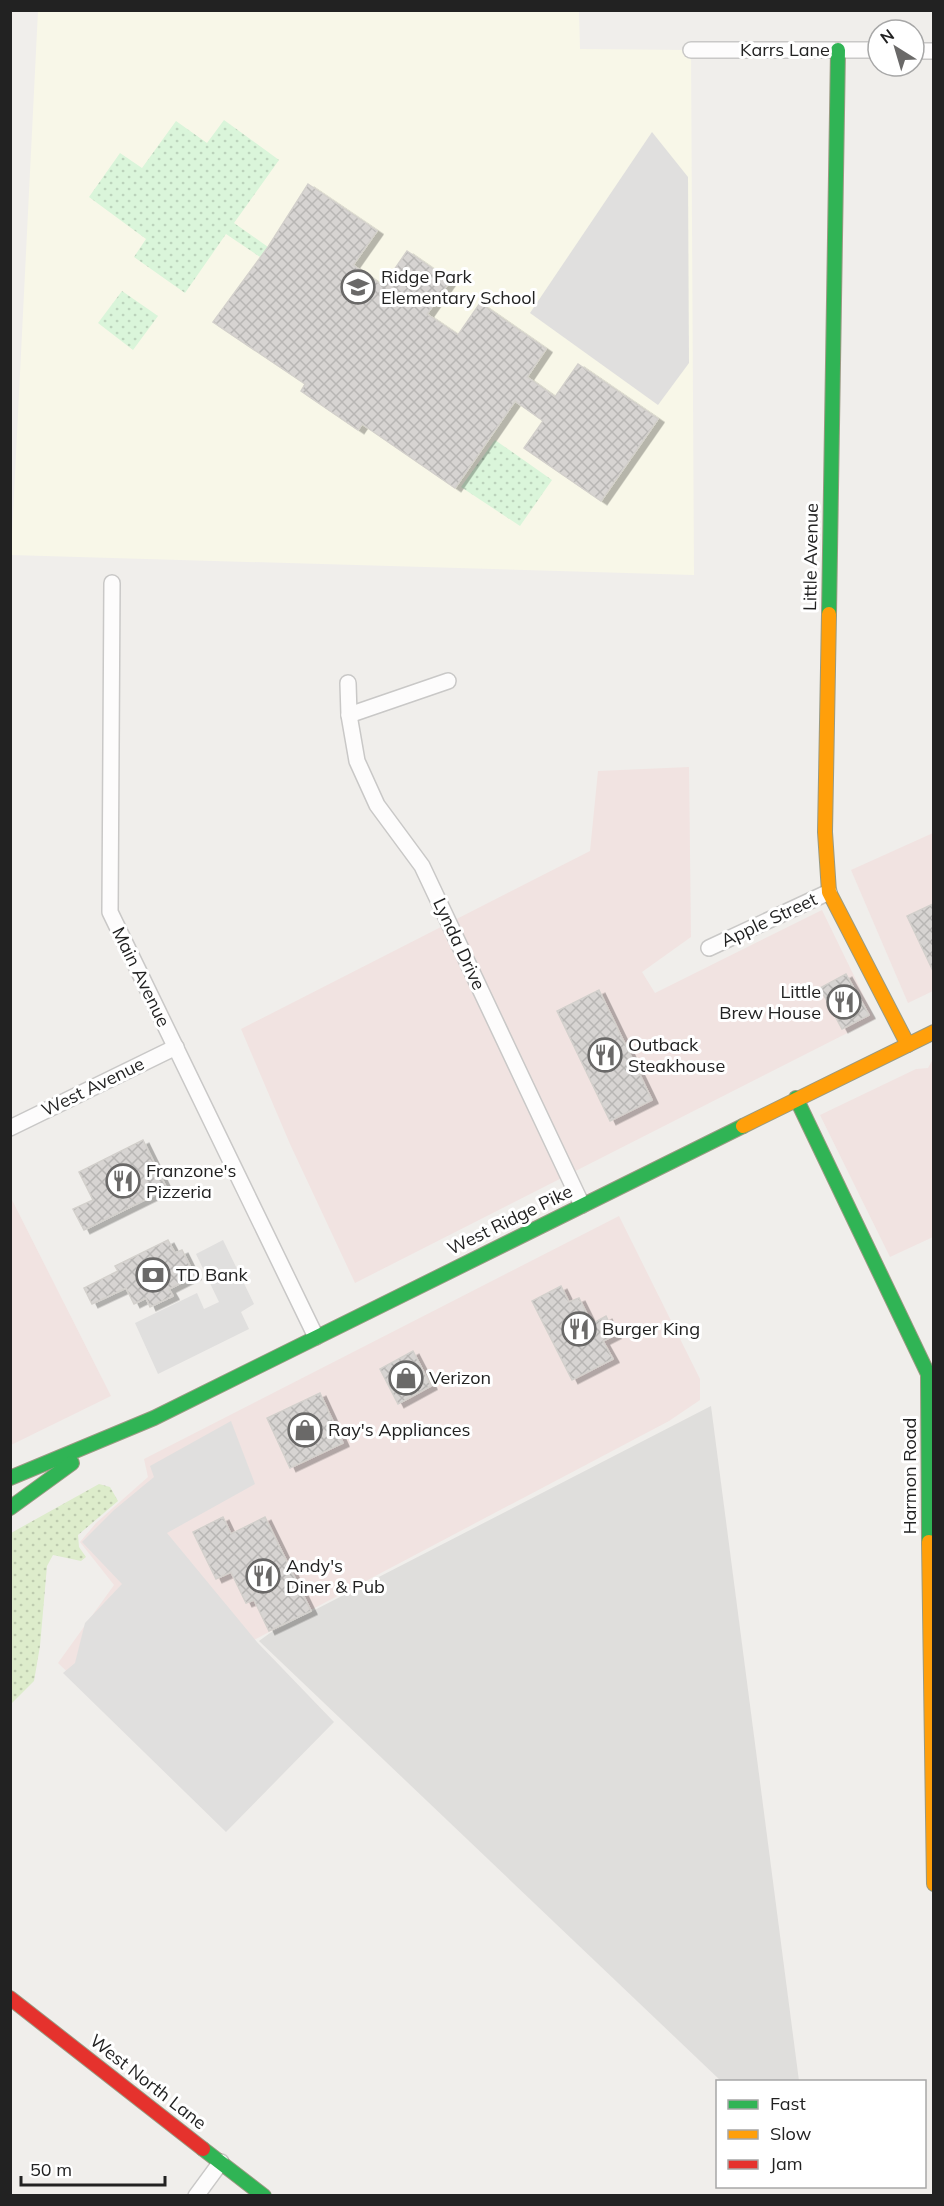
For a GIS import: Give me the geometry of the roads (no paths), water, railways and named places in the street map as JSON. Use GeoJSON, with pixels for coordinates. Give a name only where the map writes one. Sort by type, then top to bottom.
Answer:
{"type":"FeatureCollection","features":[{"type":"Feature","properties":{"kind":"street","name":"Karrs Lane"},"geometry":{"type":"LineString","coordinates":[[691,50],[866,50]]}},
{"type":"Feature","properties":{"kind":"street","name":"Little Avenue"},"geometry":{"type":"LineString","coordinates":[[838,50],[825,832],[829,892],[908,1045]]}},
{"type":"Feature","properties":{"kind":"street","name":"Main Avenue"},"geometry":{"type":"LineString","coordinates":[[112,583],[110,912],[316,1337]]}},
{"type":"Feature","properties":{"kind":"street"},"geometry":{"type":"LineString","coordinates":[[349,715],[448,681]]}},
{"type":"Feature","properties":{"kind":"street","name":"Lynda Drive"},"geometry":{"type":"LineString","coordinates":[[348,683],[349,715],[357,761],[377,805],[422,866],[582,1205]]}},
{"type":"Feature","properties":{"kind":"street","name":"Apple Street"},"geometry":{"type":"LineString","coordinates":[[709,948],[829,892]]}},
{"type":"Feature","properties":{"kind":"street","name":"West Ridge Pike"},"geometry":{"type":"LineString","coordinates":[[10,1478],[154,1418],[933,1032]]}},
{"type":"Feature","properties":{"kind":"street","name":"West Avenue"},"geometry":{"type":"LineString","coordinates":[[10,1128],[176,1047]]}},
{"type":"Feature","properties":{"kind":"street","name":"Harmon Road"},"geometry":{"type":"LineString","coordinates":[[796,1098],[931,1374],[933,1884]]}},
{"type":"Feature","properties":{"kind":"street","name":"West Ridge Pike"},"geometry":{"type":"LineString","coordinates":[[10,1508],[103,1441]]}},
{"type":"Feature","properties":{"kind":"street","name":"West North Lane"},"geometry":{"type":"LineString","coordinates":[[10,1998],[264,2196]]}},
{"type":"Feature","properties":{"kind":"street"},"geometry":{"type":"LineString","coordinates":[[196,2196],[221,2162]]}},
{"type":"Feature","properties":{"kind":"place","name":"Ridge Park Elementary School"},"geometry":{"type":"Point","coordinates":[358,287]}},
{"type":"Feature","properties":{"kind":"place","name":"Little Brew House"},"geometry":{"type":"Point","coordinates":[844,1002]}},
{"type":"Feature","properties":{"kind":"place","name":"Outback Steakhouse"},"geometry":{"type":"Point","coordinates":[605,1055]}},
{"type":"Feature","properties":{"kind":"place","name":"Franzone's Pizzeria"},"geometry":{"type":"Point","coordinates":[123,1181]}},
{"type":"Feature","properties":{"kind":"place","name":"TD Bank"},"geometry":{"type":"Point","coordinates":[153,1275]}},
{"type":"Feature","properties":{"kind":"place","name":"Burger King"},"geometry":{"type":"Point","coordinates":[579,1329]}},
{"type":"Feature","properties":{"kind":"place","name":"Verizon"},"geometry":{"type":"Point","coordinates":[406,1378]}},
{"type":"Feature","properties":{"kind":"place","name":"Ray's Appliances"},"geometry":{"type":"Point","coordinates":[305,1430]}},
{"type":"Feature","properties":{"kind":"place","name":"Andy's Diner & Pub"},"geometry":{"type":"Point","coordinates":[263,1576]}}]}
